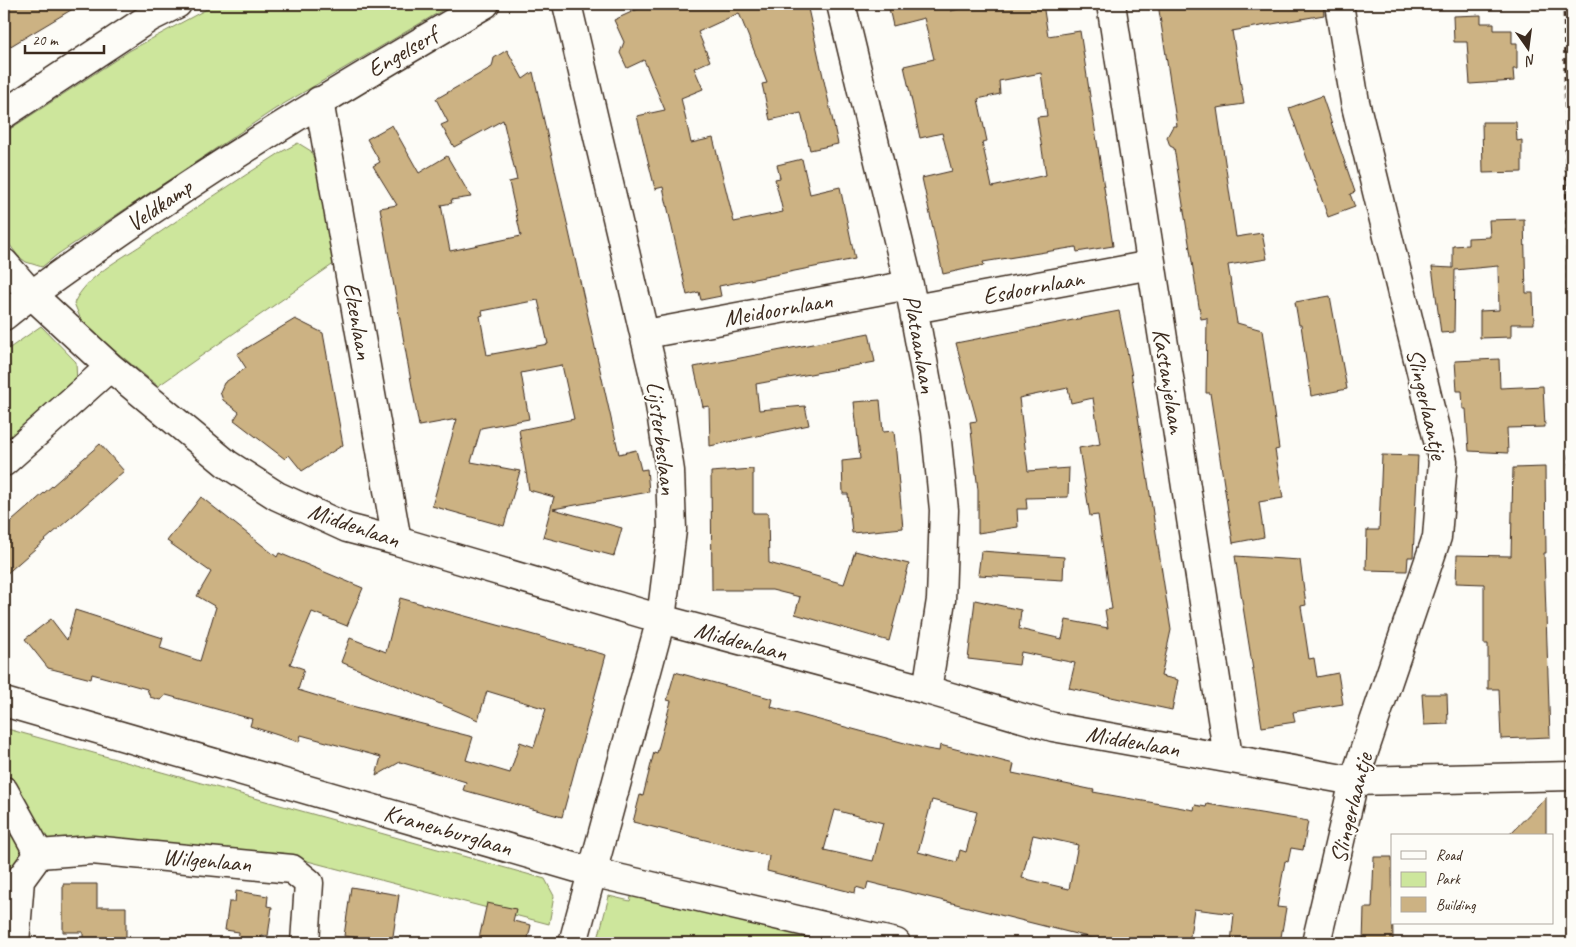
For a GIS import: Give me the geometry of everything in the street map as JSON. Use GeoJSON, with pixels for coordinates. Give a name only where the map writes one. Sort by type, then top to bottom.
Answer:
{"type":"FeatureCollection","features":[{"type":"Feature","properties":{"kind":"street"},"geometry":{"type":"LineString","coordinates":[[4,114],[146,11],[177,4]]}},
{"type":"Feature","properties":{"kind":"street","name":"Engelserf"},"geometry":{"type":"LineString","coordinates":[[319,101],[485,4]]}},
{"type":"Feature","properties":{"kind":"street","name":"Lijsterbeslaan"},"geometry":{"type":"LineString","coordinates":[[567,4],[646,334],[658,393],[670,471],[672,530],[661,619],[573,943]]}},
{"type":"Feature","properties":{"kind":"street","name":"Plataanlaan"},"geometry":{"type":"LineString","coordinates":[[841,4],[912,297],[936,432],[944,510],[941,600],[927,690]]}},
{"type":"Feature","properties":{"kind":"street","name":"Kastanjelaan"},"geometry":{"type":"LineString","coordinates":[[1111,4],[1228,757]]}},
{"type":"Feature","properties":{"kind":"street","name":"Slingerlaantje"},"geometry":{"type":"LineString","coordinates":[[1316,943],[1354,781],[1437,537],[1443,462],[1356,102],[1339,4]]}},
{"type":"Feature","properties":{"kind":"street","name":"Veldkamp"},"geometry":{"type":"LineString","coordinates":[[4,316],[30,294],[196,179],[319,101]]}},
{"type":"Feature","properties":{"kind":"street","name":"Elzenlaan"},"geometry":{"type":"LineString","coordinates":[[319,101],[397,541]]}},
{"type":"Feature","properties":{"kind":"street","name":"Middenlaan"},"geometry":{"type":"LineString","coordinates":[[4,263],[30,294],[110,367],[227,464],[277,496],[347,528],[661,619],[927,690],[1053,728],[1228,757],[1354,781],[1572,776]]}},
{"type":"Feature","properties":{"kind":"street","name":"Esdoornlaan"},"geometry":{"type":"LineString","coordinates":[[912,297],[1151,265]]}},
{"type":"Feature","properties":{"kind":"street","name":"Meidoornlaan"},"geometry":{"type":"LineString","coordinates":[[646,334],[912,297]]}},
{"type":"Feature","properties":{"kind":"street"},"geometry":{"type":"LineString","coordinates":[[4,462],[110,367]]}},
{"type":"Feature","properties":{"kind":"street","name":"Kranenburglaan"},"geometry":{"type":"LineString","coordinates":[[4,702],[591,872],[896,943]]}},
{"type":"Feature","properties":{"kind":"street"},"geometry":{"type":"LineString","coordinates":[[4,790],[40,854],[20,880],[15,943]]}},
{"type":"Feature","properties":{"kind":"street","name":"Wilgenlaan"},"geometry":{"type":"LineString","coordinates":[[40,854],[92,850],[292,869],[309,883],[305,943]]}},
{"type":"Feature","properties":{"kind":"path"},"geometry":{"type":"LineString","coordinates":[[1564,4],[1572,612]]}},
{"type":"Feature","properties":{"kind":"green space"},"geometry":{"type":"Polygon","coordinates":[[[216,4],[453,4],[275,109],[58,254],[42,267],[26,262],[18,256],[4,237],[4,133],[129,51],[216,4]]]}},
{"type":"Feature","properties":{"kind":"green space"},"geometry":{"type":"Polygon","coordinates":[[[298,143],[311,151],[318,170],[335,263],[158,386],[92,332],[81,320],[74,303],[87,285],[104,269],[298,143]]]}},
{"type":"Feature","properties":{"kind":"green space"},"geometry":{"type":"Polygon","coordinates":[[[41,326],[76,362],[77,384],[4,449],[4,352],[41,326]]]}},
{"type":"Feature","properties":{"kind":"green space"},"geometry":{"type":"Polygon","coordinates":[[[4,728],[545,879],[554,896],[549,924],[292,857],[36,838],[4,782],[4,728]]]}},
{"type":"Feature","properties":{"kind":"green space"},"geometry":{"type":"Polygon","coordinates":[[[4,832],[17,839],[25,855],[5,878],[4,832]]]}},
{"type":"Feature","properties":{"kind":"green space"},"geometry":{"type":"Polygon","coordinates":[[[632,893],[837,943],[597,943],[609,896],[630,901],[632,893]]]}},
{"type":"Feature","properties":{"kind":"building"},"geometry":{"type":"Polygon","coordinates":[[[4,4],[81,4],[4,50],[4,4]]]}},
{"type":"Feature","properties":{"kind":"building"},"geometry":{"type":"Polygon","coordinates":[[[649,4],[807,4],[838,144],[810,150],[801,113],[770,120],[762,84],[767,83],[739,13],[698,32],[710,61],[694,68],[703,89],[681,98],[691,143],[713,138],[734,222],[783,212],[775,179],[780,178],[777,165],[802,159],[810,194],[840,187],[855,259],[719,286],[721,296],[701,300],[699,292],[687,295],[663,187],[655,189],[637,116],[665,110],[644,60],[627,68],[620,53],[624,42],[614,20],[649,4]]]}},
{"type":"Feature","properties":{"kind":"building"},"geometry":{"type":"Polygon","coordinates":[[[888,4],[950,4],[951,11],[959,9],[958,4],[1043,4],[1048,36],[1080,31],[1113,246],[1077,252],[1076,247],[983,262],[984,265],[943,274],[922,178],[952,171],[942,133],[920,138],[904,66],[934,59],[924,18],[893,26],[888,4]],[[1041,73],[999,81],[1000,94],[978,99],[987,141],[982,142],[992,187],[1046,175],[1037,117],[1047,116],[1041,73]]]}},
{"type":"Feature","properties":{"kind":"building"},"geometry":{"type":"Polygon","coordinates":[[[1158,4],[1323,4],[1324,15],[1232,31],[1244,104],[1217,108],[1236,237],[1262,233],[1267,259],[1228,265],[1237,323],[1262,330],[1279,449],[1275,450],[1283,498],[1259,502],[1264,537],[1233,543],[1210,393],[1206,393],[1207,318],[1201,319],[1174,148],[1170,146],[1167,137],[1173,126],[1177,126],[1158,4]]]}},
{"type":"Feature","properties":{"kind":"building"},"geometry":{"type":"Polygon","coordinates":[[[1481,15],[1481,23],[1494,23],[1494,30],[1512,30],[1512,43],[1517,43],[1517,69],[1513,69],[1514,81],[1470,84],[1467,42],[1454,42],[1453,16],[1481,15]]]}},
{"type":"Feature","properties":{"kind":"building"},"geometry":{"type":"Polygon","coordinates":[[[507,50],[523,79],[533,72],[619,454],[636,450],[641,470],[647,469],[649,492],[553,509],[622,528],[614,556],[543,537],[554,497],[529,490],[519,430],[574,419],[562,365],[521,373],[529,419],[481,428],[471,462],[520,471],[504,526],[432,506],[457,419],[419,426],[380,208],[397,205],[373,166],[380,162],[367,139],[392,125],[419,173],[447,156],[471,197],[451,200],[452,203],[441,205],[450,251],[521,236],[509,182],[517,180],[503,120],[454,147],[441,125],[448,122],[436,99],[492,67],[494,58],[507,50]],[[538,300],[482,311],[483,315],[480,316],[487,355],[548,344],[538,300]]]}},
{"type":"Feature","properties":{"kind":"building"},"geometry":{"type":"Polygon","coordinates":[[[1322,96],[1355,192],[1350,194],[1355,207],[1328,217],[1289,108],[1322,96]]]}},
{"type":"Feature","properties":{"kind":"building"},"geometry":{"type":"Polygon","coordinates":[[[1482,122],[1516,122],[1517,141],[1522,140],[1522,172],[1483,173],[1482,122]]]}},
{"type":"Feature","properties":{"kind":"building"},"geometry":{"type":"Polygon","coordinates":[[[1524,219],[1526,293],[1533,293],[1534,324],[1511,324],[1511,337],[1480,338],[1480,311],[1499,310],[1498,266],[1455,270],[1454,332],[1441,333],[1432,267],[1453,268],[1453,246],[1468,245],[1468,238],[1490,237],[1489,220],[1524,219]]]}},
{"type":"Feature","properties":{"kind":"building"},"geometry":{"type":"Polygon","coordinates":[[[1330,296],[1347,389],[1311,396],[1301,325],[1299,325],[1295,302],[1330,296]]]}},
{"type":"Feature","properties":{"kind":"building"},"geometry":{"type":"Polygon","coordinates":[[[1119,311],[1131,371],[1171,630],[1161,676],[1178,680],[1172,710],[1069,688],[1075,663],[1021,652],[1019,665],[968,659],[975,600],[1021,610],[1019,629],[1062,639],[1066,620],[1108,628],[1105,610],[1112,609],[1098,515],[1090,516],[1079,448],[1100,444],[1093,398],[1071,403],[1068,388],[1019,398],[1028,471],[1069,468],[1068,497],[1026,498],[1027,509],[1017,509],[1018,527],[978,533],[978,490],[970,422],[977,421],[956,343],[1119,311]]]}},
{"type":"Feature","properties":{"kind":"building"},"geometry":{"type":"Polygon","coordinates":[[[295,319],[323,333],[343,445],[302,471],[289,455],[285,459],[234,420],[239,412],[223,400],[220,392],[224,383],[246,368],[237,354],[295,319]]]}},
{"type":"Feature","properties":{"kind":"building"},"geometry":{"type":"Polygon","coordinates":[[[869,333],[875,362],[756,384],[759,410],[805,406],[809,425],[710,446],[709,406],[703,407],[694,367],[869,333]]]}},
{"type":"Feature","properties":{"kind":"building"},"geometry":{"type":"Polygon","coordinates":[[[1499,359],[1500,388],[1543,386],[1545,427],[1507,428],[1508,453],[1469,451],[1466,409],[1463,409],[1462,391],[1457,391],[1455,361],[1499,359]]]}},
{"type":"Feature","properties":{"kind":"building"},"geometry":{"type":"Polygon","coordinates":[[[880,400],[883,432],[894,431],[903,528],[852,533],[848,494],[843,494],[842,461],[860,459],[854,402],[880,400]]]}},
{"type":"Feature","properties":{"kind":"building"},"geometry":{"type":"Polygon","coordinates":[[[100,444],[124,471],[4,576],[4,528],[100,444]]]}},
{"type":"Feature","properties":{"kind":"building"},"geometry":{"type":"Polygon","coordinates":[[[1382,455],[1418,456],[1413,557],[1408,557],[1407,571],[1366,570],[1367,530],[1379,530],[1382,455]]]}},
{"type":"Feature","properties":{"kind":"building"},"geometry":{"type":"Polygon","coordinates":[[[1545,467],[1546,553],[1544,553],[1550,737],[1501,739],[1499,689],[1488,689],[1488,644],[1484,644],[1484,584],[1456,583],[1457,555],[1511,556],[1513,468],[1545,467]]]}},
{"type":"Feature","properties":{"kind":"building"},"geometry":{"type":"Polygon","coordinates":[[[753,469],[753,513],[768,513],[769,563],[844,584],[855,551],[909,564],[889,641],[795,614],[800,597],[772,590],[712,590],[711,472],[753,469]]]}},
{"type":"Feature","properties":{"kind":"building"},"geometry":{"type":"Polygon","coordinates":[[[201,497],[277,557],[279,553],[363,588],[347,626],[312,612],[290,664],[304,669],[298,690],[344,704],[473,737],[466,760],[510,773],[520,742],[534,747],[546,709],[487,691],[478,720],[341,662],[350,638],[386,652],[400,598],[606,655],[562,817],[463,790],[466,782],[400,762],[376,776],[381,757],[301,735],[299,742],[250,726],[252,719],[166,695],[160,700],[150,697],[147,689],[92,674],[91,679],[48,668],[25,639],[51,619],[67,640],[75,610],[163,638],[160,648],[200,661],[216,607],[197,596],[211,572],[167,541],[201,497]]]}},
{"type":"Feature","properties":{"kind":"building"},"geometry":{"type":"Polygon","coordinates":[[[981,551],[1064,557],[1063,580],[978,575],[981,551]]]}},
{"type":"Feature","properties":{"kind":"building"},"geometry":{"type":"Polygon","coordinates":[[[1235,556],[1300,560],[1306,605],[1301,606],[1309,659],[1314,658],[1317,677],[1338,673],[1343,704],[1293,712],[1295,722],[1262,727],[1235,556]]]}},
{"type":"Feature","properties":{"kind":"building"},"geometry":{"type":"Polygon","coordinates":[[[675,672],[773,699],[771,707],[927,749],[939,751],[940,745],[1014,764],[1012,773],[1094,790],[1093,792],[1194,810],[1195,805],[1206,807],[1207,804],[1308,821],[1303,850],[1291,848],[1288,862],[1285,861],[1277,907],[1286,908],[1280,943],[1231,943],[1234,914],[1194,909],[1189,943],[1112,943],[868,882],[866,890],[856,887],[855,893],[767,871],[769,856],[633,822],[640,795],[643,796],[654,752],[657,753],[671,701],[667,700],[675,672]],[[932,800],[918,852],[957,862],[960,850],[966,852],[977,812],[932,800]],[[835,810],[824,850],[873,861],[883,823],[835,810]],[[1033,835],[1022,878],[1069,889],[1078,845],[1033,835]]]}},
{"type":"Feature","properties":{"kind":"building"},"geometry":{"type":"Polygon","coordinates":[[[1422,694],[1447,694],[1448,724],[1424,725],[1422,694]]]}},
{"type":"Feature","properties":{"kind":"building"},"geometry":{"type":"Polygon","coordinates":[[[1546,797],[1546,834],[1510,834],[1546,797]]]}},
{"type":"Feature","properties":{"kind":"building"},"geometry":{"type":"Polygon","coordinates":[[[1374,857],[1391,857],[1391,924],[1393,924],[1393,943],[1363,943],[1364,908],[1372,908],[1374,857]]]}},
{"type":"Feature","properties":{"kind":"building"},"geometry":{"type":"Polygon","coordinates":[[[63,884],[97,884],[97,907],[126,907],[126,943],[83,943],[83,932],[63,932],[63,884]]]}},
{"type":"Feature","properties":{"kind":"building"},"geometry":{"type":"Polygon","coordinates":[[[351,887],[399,895],[392,943],[366,943],[367,939],[344,936],[351,887]]]}},
{"type":"Feature","properties":{"kind":"building"},"geometry":{"type":"Polygon","coordinates":[[[236,891],[268,896],[267,906],[272,907],[268,936],[262,935],[261,943],[238,942],[239,932],[225,930],[229,902],[235,902],[236,891]]]}},
{"type":"Feature","properties":{"kind":"building"},"geometry":{"type":"Polygon","coordinates":[[[487,903],[516,909],[513,921],[531,925],[527,943],[478,943],[487,903]]]}}]}
